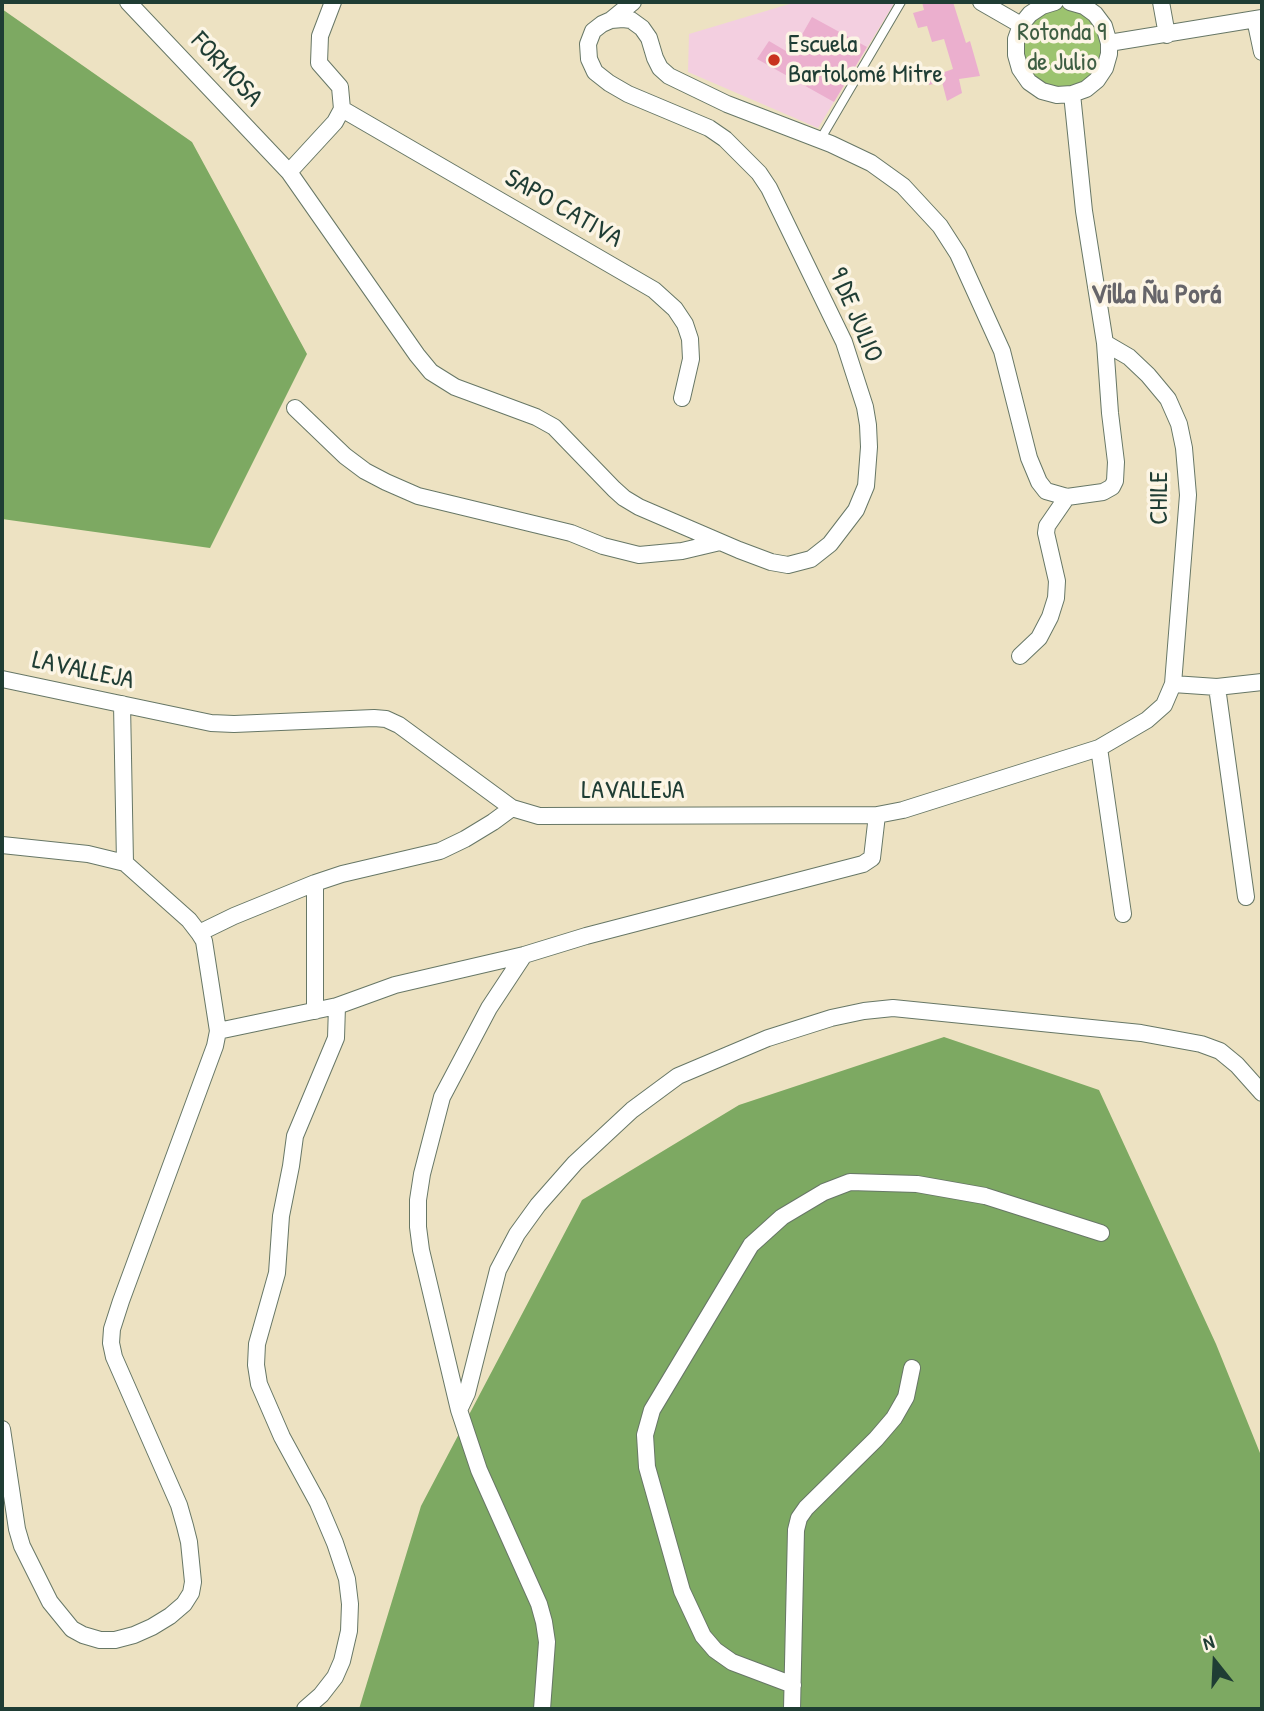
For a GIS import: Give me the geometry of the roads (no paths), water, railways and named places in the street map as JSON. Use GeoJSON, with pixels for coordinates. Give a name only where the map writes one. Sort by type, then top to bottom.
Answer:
{"type":"FeatureCollection","features":[{"type":"Feature","properties":{"kind":"street","name":"FORMOSA"},"geometry":{"type":"LineString","coordinates":[[128,2],[289,172]]}},
{"type":"Feature","properties":{"kind":"street"},"geometry":{"type":"LineString","coordinates":[[289,172],[335,122],[342,109],[340,87],[319,63],[320,36],[333,2]]}},
{"type":"Feature","properties":{"kind":"street","name":"9 DE JULIO"},"geometry":{"type":"LineString","coordinates":[[289,172],[431,372],[455,387],[536,417],[554,427],[624,498],[639,507],[771,562],[788,565],[811,559],[830,544],[856,510],[866,486],[869,425],[865,407],[844,342],[769,188],[759,173],[725,139],[709,128],[628,94],[595,72],[589,59],[588,44],[593,31],[633,2]]}},
{"type":"Feature","properties":{"kind":"street"},"geometry":{"type":"LineString","coordinates":[[981,2],[1021,25]]}},
{"type":"Feature","properties":{"kind":"street"},"geometry":{"type":"LineString","coordinates":[[1055,2],[1030,14],[1021,25],[1016,40],[1016,55],[1020,69],[1029,82],[1057,95],[1086,89],[1097,80],[1105,68],[1109,54],[1104,26],[1096,15],[1084,6],[1070,2]]}},
{"type":"Feature","properties":{"kind":"street"},"geometry":{"type":"LineString","coordinates":[[1161,2],[1167,35]]}},
{"type":"Feature","properties":{"kind":"street"},"geometry":{"type":"LineString","coordinates":[[1109,43],[1259,19],[1262,52]]}},
{"type":"Feature","properties":{"kind":"street"},"geometry":{"type":"LineString","coordinates":[[611,20],[631,20],[642,28],[649,38],[654,58],[669,76],[727,104],[871,163],[903,186],[940,226],[958,254],[1002,351],[1029,458],[1039,482],[1046,491],[1067,497],[1103,492],[1112,486],[1115,481],[1116,462],[1105,343],[1083,211],[1072,94]]}},
{"type":"Feature","properties":{"kind":"street","name":"SAPO CATIVA"},"geometry":{"type":"LineString","coordinates":[[342,109],[654,290],[675,309],[685,324],[690,339],[691,359],[682,398]]}},
{"type":"Feature","properties":{"kind":"street","name":"CHILE"},"geometry":{"type":"LineString","coordinates":[[1105,343],[1129,357],[1168,399],[1179,424],[1184,448],[1188,495],[1173,684]]}},
{"type":"Feature","properties":{"kind":"street"},"geometry":{"type":"LineString","coordinates":[[295,408],[345,456],[365,471],[418,496],[571,533],[603,546],[639,555],[682,551],[720,542]]}},
{"type":"Feature","properties":{"kind":"street"},"geometry":{"type":"LineString","coordinates":[[1020,656],[1040,638],[1056,598],[1057,581],[1045,533],[1067,497]]}},
{"type":"Feature","properties":{"kind":"street","name":"LAVALLEJA"},"geometry":{"type":"LineString","coordinates":[[2,679],[211,723],[386,719],[399,725],[512,808],[539,816],[877,815],[903,810],[1099,748],[1147,720],[1164,705],[1173,684]]}},
{"type":"Feature","properties":{"kind":"street"},"geometry":{"type":"LineString","coordinates":[[1173,684],[1217,687],[1262,682]]}},
{"type":"Feature","properties":{"kind":"street"},"geometry":{"type":"LineString","coordinates":[[1217,687],[1246,897]]}},
{"type":"Feature","properties":{"kind":"street"},"geometry":{"type":"LineString","coordinates":[[122,704],[125,863]]}},
{"type":"Feature","properties":{"kind":"street"},"geometry":{"type":"LineString","coordinates":[[1099,748],[1123,914]]}},
{"type":"Feature","properties":{"kind":"street"},"geometry":{"type":"LineString","coordinates":[[200,933],[315,883],[440,851],[466,839],[512,808]]}},
{"type":"Feature","properties":{"kind":"street"},"geometry":{"type":"LineString","coordinates":[[218,1031],[337,1006],[395,985],[524,955],[586,936],[863,864],[872,859],[877,815]]}},
{"type":"Feature","properties":{"kind":"street"},"geometry":{"type":"LineString","coordinates":[[2,845],[88,854],[125,863],[189,920],[204,941],[218,1031],[215,1046],[121,1301],[111,1343],[114,1357],[186,1526],[192,1583],[191,1593],[184,1604],[152,1627],[115,1640],[100,1640],[72,1629],[50,1602],[9,1526],[2,1429]]}},
{"type":"Feature","properties":{"kind":"street"},"geometry":{"type":"LineString","coordinates":[[315,883],[315,1011]]}},
{"type":"Feature","properties":{"kind":"street"},"geometry":{"type":"LineString","coordinates":[[524,955],[489,1008],[442,1097],[422,1174],[418,1227],[421,1250],[460,1410],[479,1470],[539,1604],[544,1622],[547,1642],[542,1709]]}},
{"type":"Feature","properties":{"kind":"street"},"geometry":{"type":"LineString","coordinates":[[305,1709],[335,1677],[342,1661],[349,1631],[349,1592],[335,1543],[318,1503],[282,1437],[259,1384],[256,1365],[257,1344],[276,1273],[281,1216],[295,1136],[337,1038],[337,1006]]}},
{"type":"Feature","properties":{"kind":"street"},"geometry":{"type":"LineString","coordinates":[[460,1410],[467,1393],[498,1270],[517,1234],[538,1205],[575,1163],[641,1103],[678,1076],[768,1038],[831,1018],[893,1008],[1141,1033],[1200,1044],[1220,1051],[1237,1065],[1262,1093]]}},
{"type":"Feature","properties":{"kind":"street"},"geometry":{"type":"LineString","coordinates":[[793,1685],[732,1662],[715,1650],[703,1636],[682,1591],[647,1466],[645,1435],[652,1410],[751,1245],[782,1217],[824,1192],[850,1182],[917,1184],[985,1196],[1101,1233]]}},
{"type":"Feature","properties":{"kind":"street"},"geometry":{"type":"LineString","coordinates":[[792,1709],[796,1530],[799,1518],[894,1418],[906,1397],[912,1368]]}},
{"type":"Feature","properties":{"kind":"lane"},"geometry":{"type":"LineString","coordinates":[[820,140],[901,2]]}},
{"type":"Feature","properties":{"kind":"place","name":"Escuela Bartolomé Mitre"},"geometry":{"type":"Point","coordinates":[774,60]}},
{"type":"Feature","properties":{"kind":"district","name":"Villa Ñu Porá"},"geometry":{"type":"Point","coordinates":[1156,296]}},
{"type":"Feature","properties":{"kind":"park label","name":"Rotonda 9 de Julio"},"geometry":{"type":"Point","coordinates":[1062,48]}}]}
